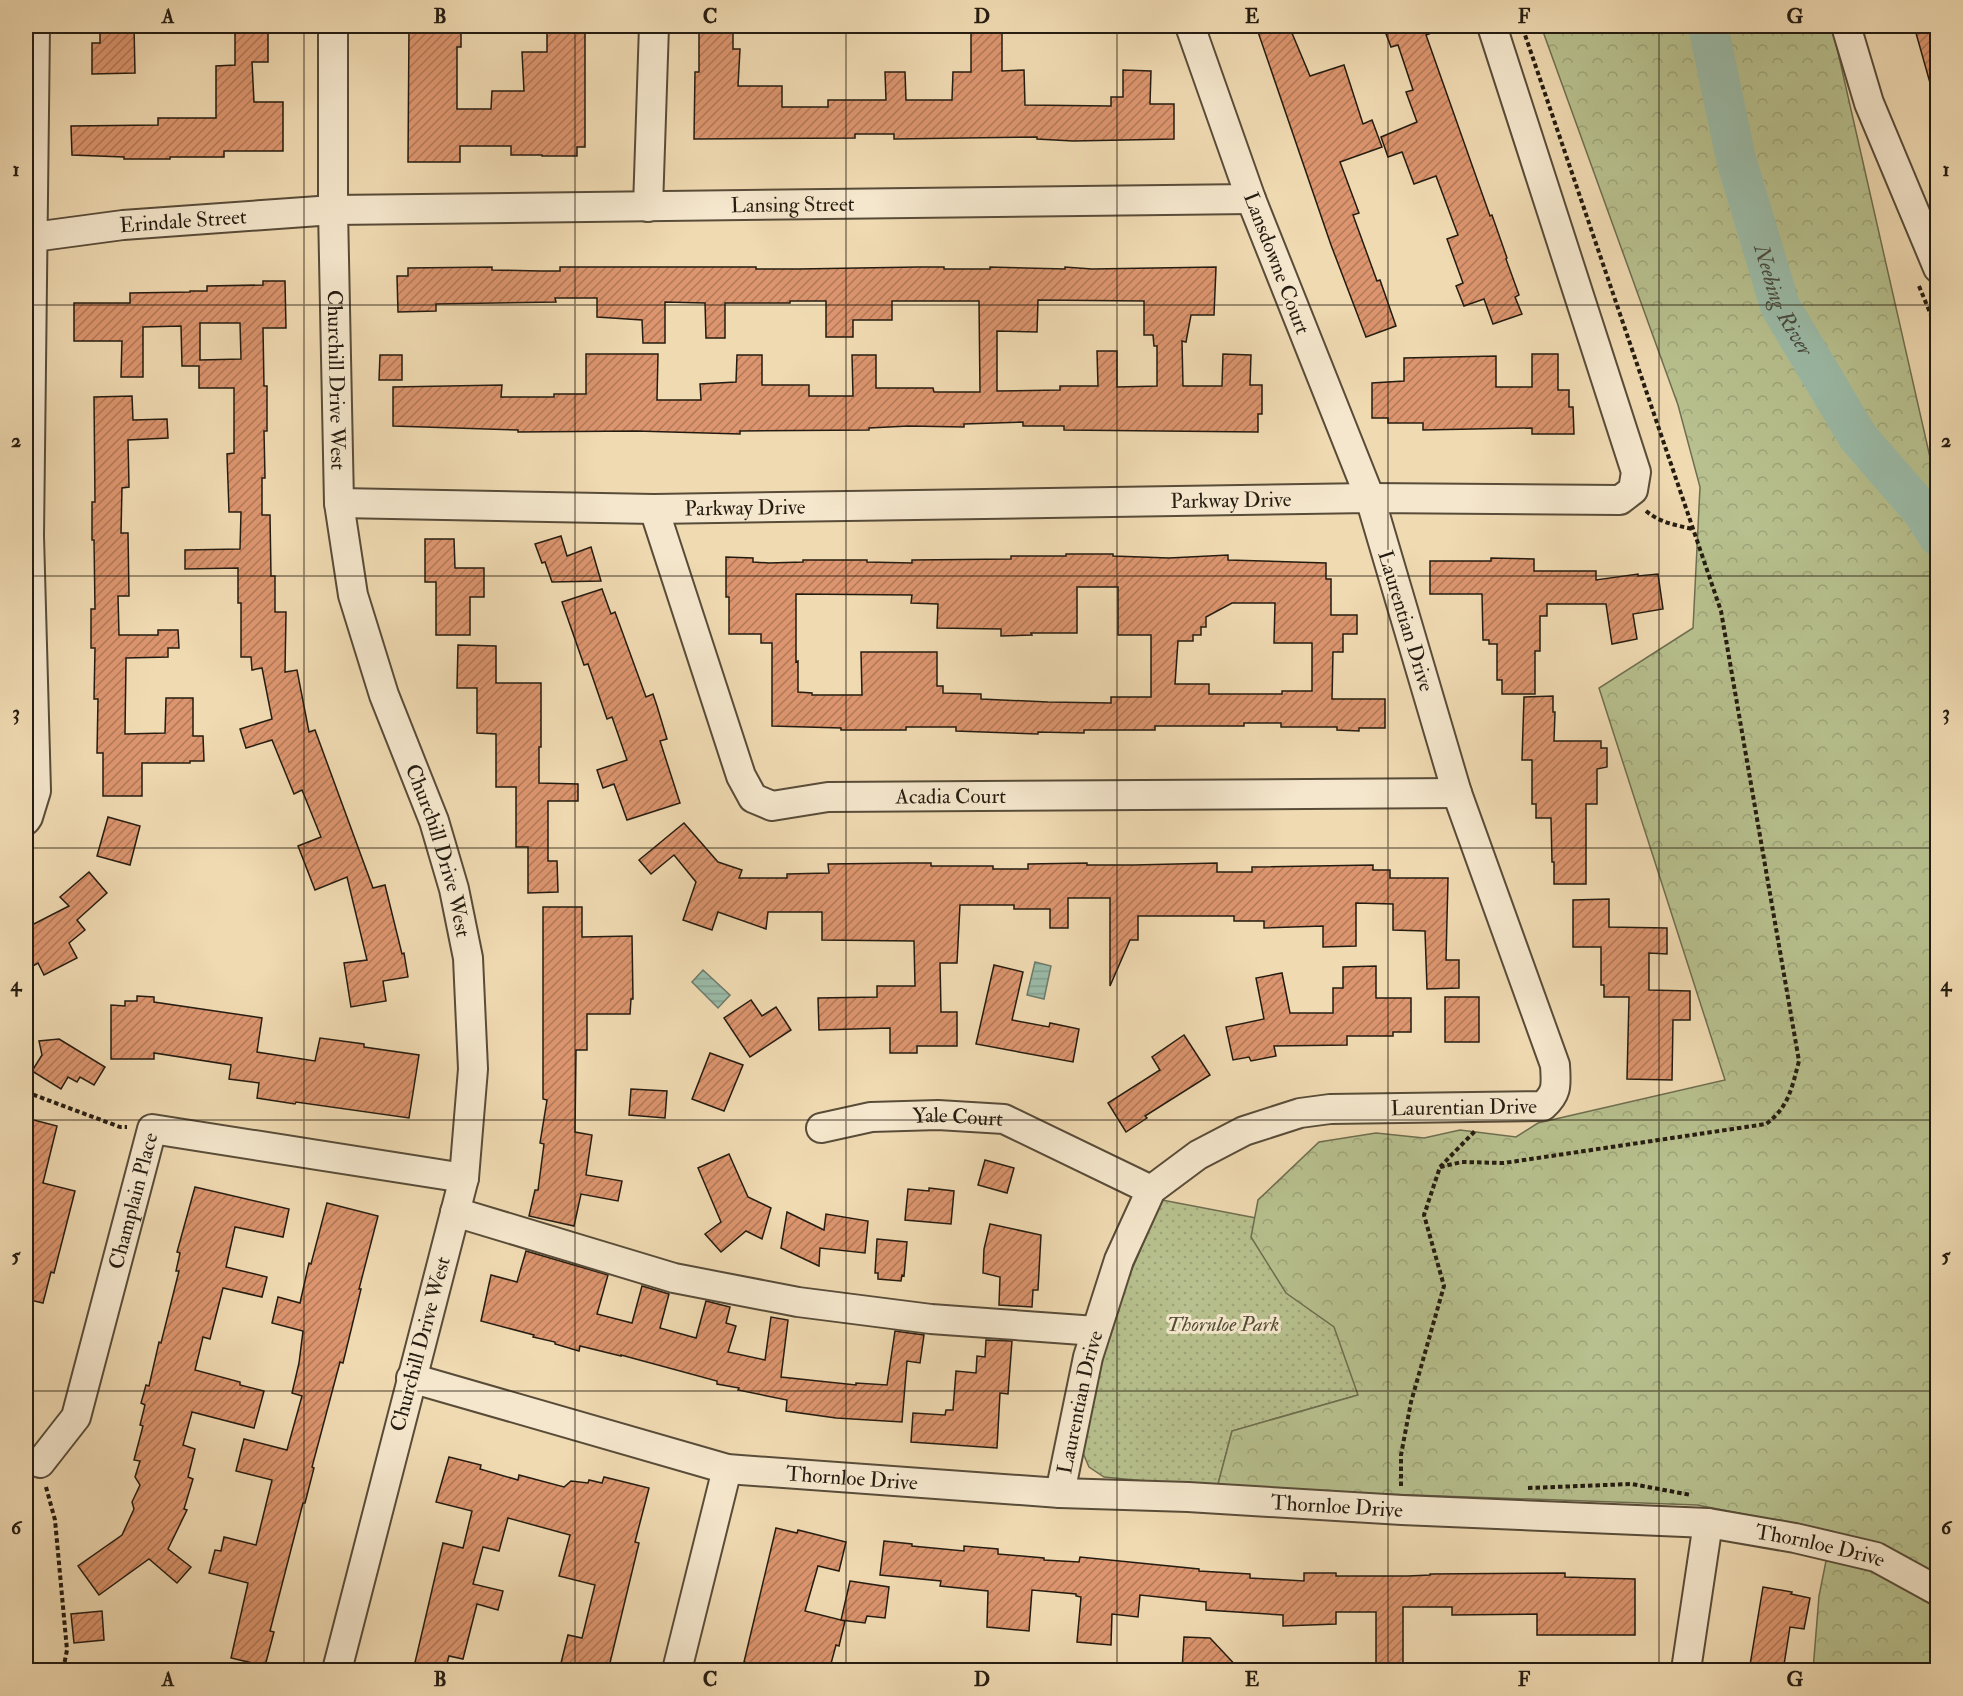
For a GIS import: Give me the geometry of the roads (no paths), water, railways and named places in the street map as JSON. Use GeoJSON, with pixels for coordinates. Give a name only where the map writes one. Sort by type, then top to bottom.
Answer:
{"type":"FeatureCollection","features":[{"type":"Feature","properties":{"kind":"street"},"geometry":{"type":"LineString","coordinates":[[26,820],[36,791],[27,536],[29,238],[34,26]]}},
{"type":"Feature","properties":{"kind":"street","name":"Churchill Drive West"},"geometry":{"type":"LineString","coordinates":[[333,26],[333,210],[339,503],[353,595],[384,695],[441,842],[454,889],[468,958],[473,1069],[464,1178],[337,1671]]}},
{"type":"Feature","properties":{"kind":"street"},"geometry":{"type":"LineString","coordinates":[[648,207],[654,26]]}},
{"type":"Feature","properties":{"kind":"street","name":"Lansdowne Court"},"geometry":{"type":"LineString","coordinates":[[1190,26],[1251,199],[1370,498]]}},
{"type":"Feature","properties":{"kind":"street","name":"Parkway Drive"},"geometry":{"type":"LineString","coordinates":[[339,503],[654,509],[1370,498],[1620,500],[1634,490],[1636,472],[1492,26]]}},
{"type":"Feature","properties":{"kind":"street"},"geometry":{"type":"LineString","coordinates":[[1846,26],[1869,103],[1938,268]]}},
{"type":"Feature","properties":{"kind":"street","name":"Lansing Street"},"geometry":{"type":"LineString","coordinates":[[333,210],[1251,199]]}},
{"type":"Feature","properties":{"kind":"street","name":"Erindale Street"},"geometry":{"type":"LineString","coordinates":[[29,238],[123,225],[333,210]]}},
{"type":"Feature","properties":{"kind":"street","name":"Laurentian Drive"},"geometry":{"type":"LineString","coordinates":[[1060,1493],[1088,1357],[1119,1260],[1151,1190],[1198,1155],[1244,1131],[1300,1113],[1330,1109],[1543,1106],[1553,1097],[1557,1086],[1555,1065],[1457,793],[1370,498]]}},
{"type":"Feature","properties":{"kind":"street","name":"Acadia Court"},"geometry":{"type":"LineString","coordinates":[[654,509],[741,776],[753,798],[772,806],[828,797],[1457,793]]}},
{"type":"Feature","properties":{"kind":"street","name":"Yale Court"},"geometry":{"type":"LineString","coordinates":[[821,1128],[872,1117],[938,1115],[1004,1119],[1151,1190]]}},
{"type":"Feature","properties":{"kind":"street","name":"Champlain Place"},"geometry":{"type":"LineString","coordinates":[[40,1462],[76,1417],[152,1129],[464,1178]]}},
{"type":"Feature","properties":{"kind":"street"},"geometry":{"type":"LineString","coordinates":[[455,1212],[674,1278],[798,1302],[931,1319],[1096,1331]]}},
{"type":"Feature","properties":{"kind":"street","name":"Thornloe Drive"},"geometry":{"type":"LineString","coordinates":[[411,1378],[727,1469],[1060,1493],[1188,1497],[1402,1510],[1705,1510],[1795,1538],[1876,1557],[1938,1591]]}},
{"type":"Feature","properties":{"kind":"street"},"geometry":{"type":"LineString","coordinates":[[676,1671],[727,1469]]}},
{"type":"Feature","properties":{"kind":"street"},"geometry":{"type":"LineString","coordinates":[[1686,1671],[1705,1510]]}},
{"type":"Feature","properties":{"kind":"waterway","name":"Neebing River"},"geometry":{"type":"LineString","coordinates":[[1708,26],[1736,159],[1780,306],[1858,437],[1923,512],[1938,536]]}},
{"type":"Feature","properties":{"kind":"park label","name":"Thornloe Park"},"geometry":{"type":"Point","coordinates":[1223,1324]}}]}
